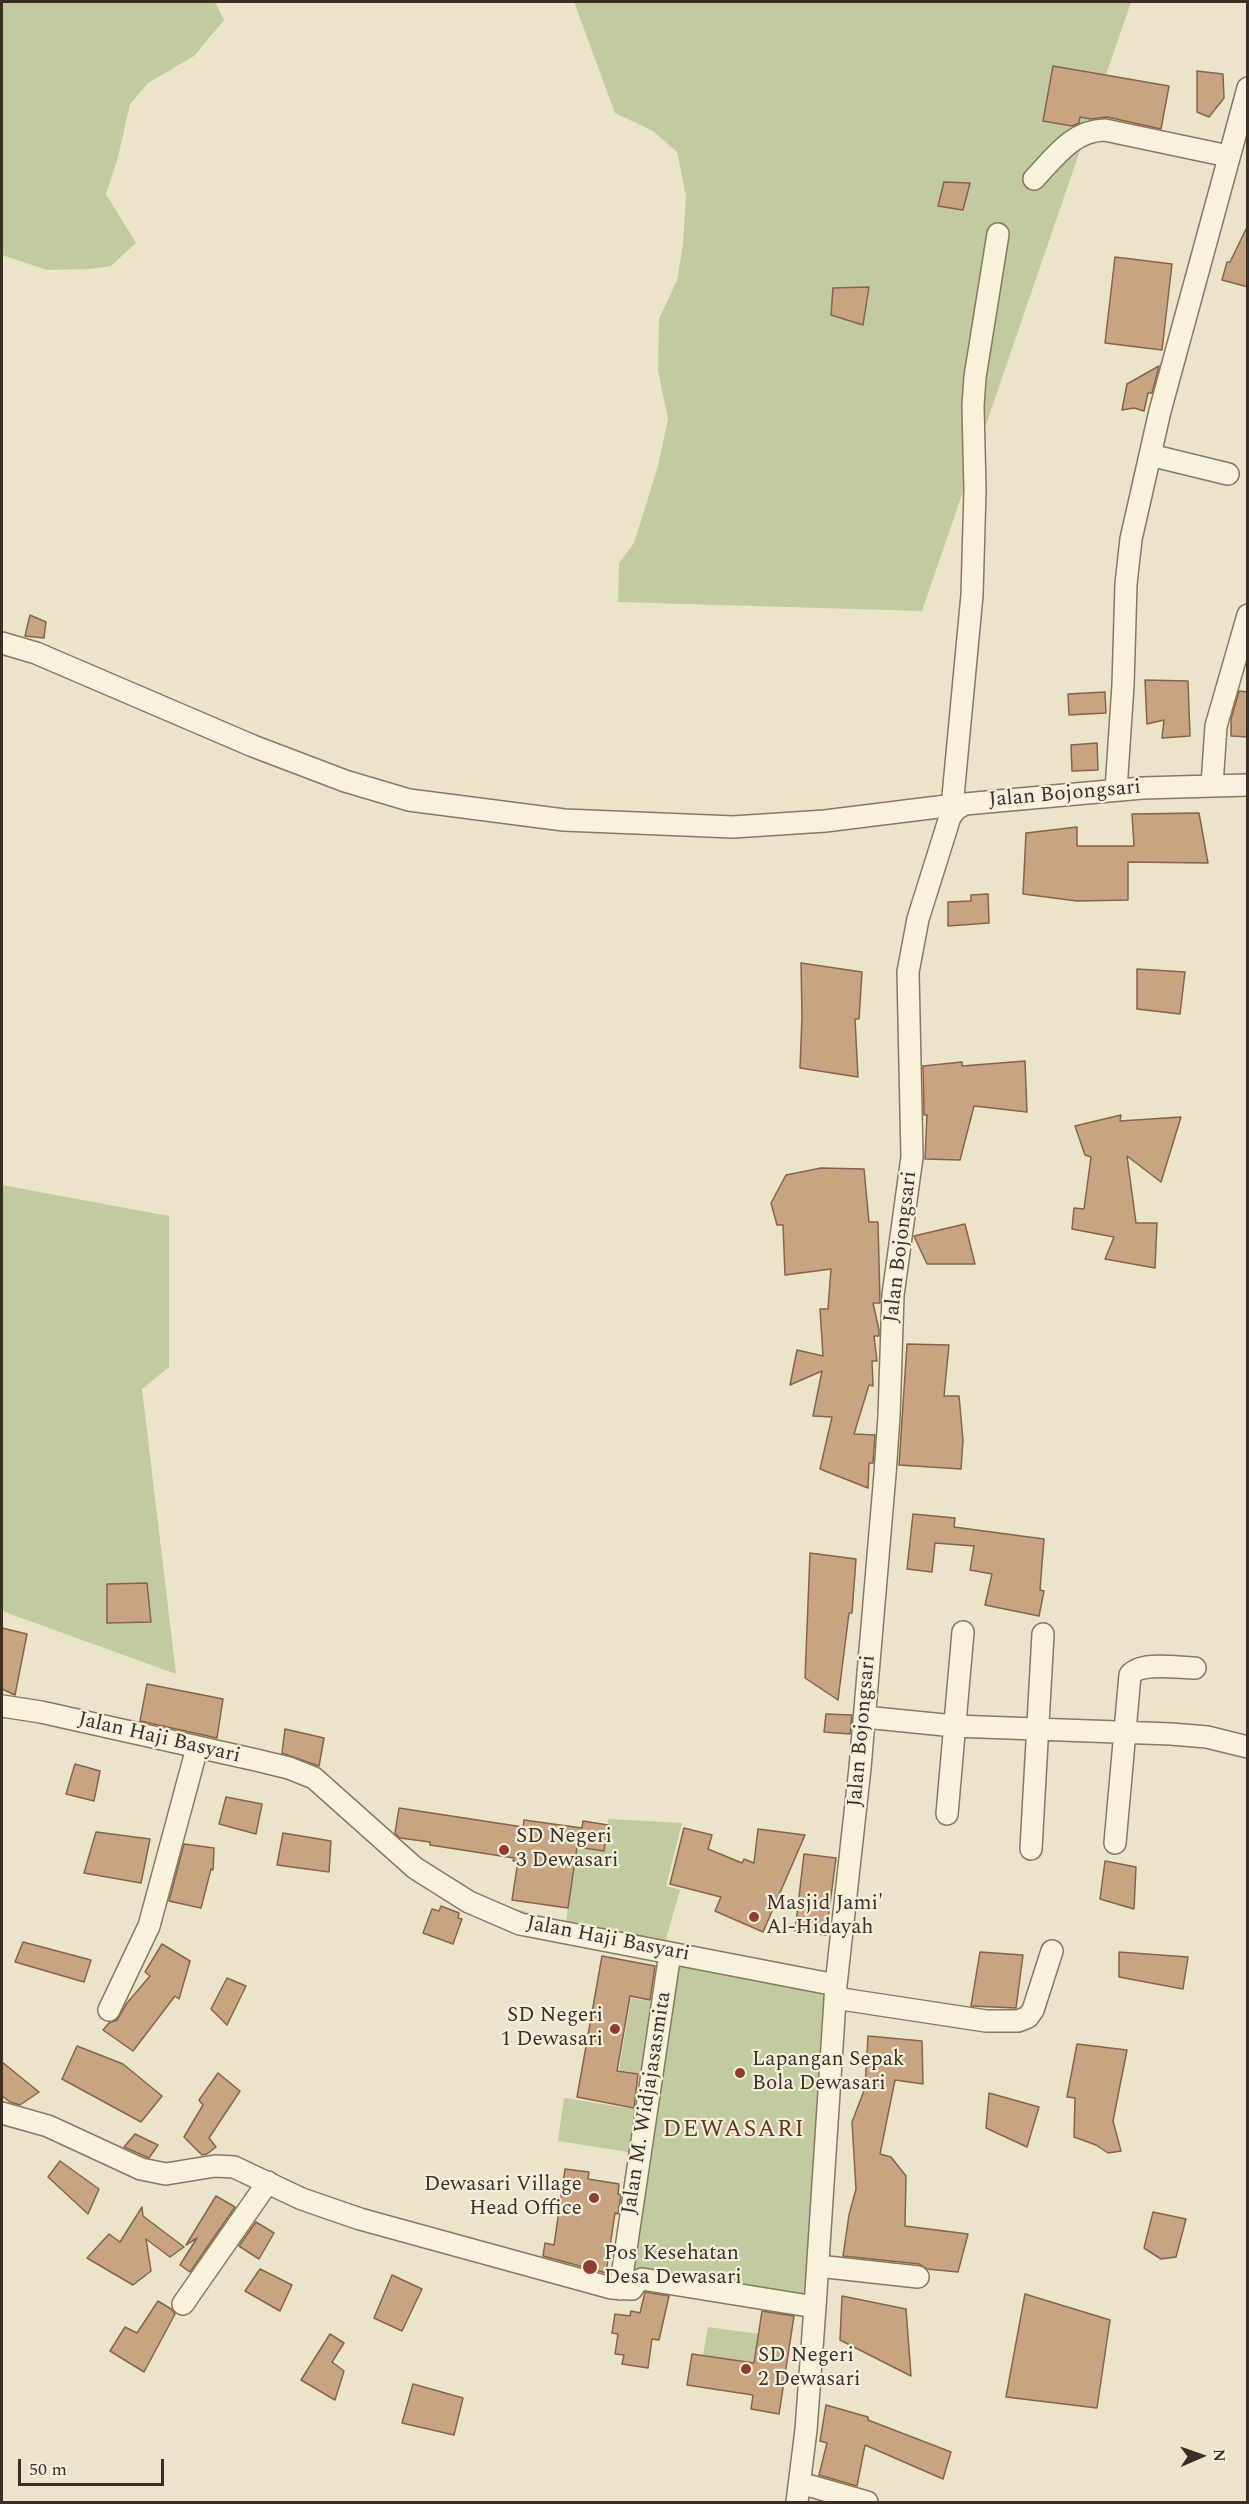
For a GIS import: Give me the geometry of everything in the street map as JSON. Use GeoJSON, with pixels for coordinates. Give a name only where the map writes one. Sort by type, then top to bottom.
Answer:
{"type":"FeatureCollection","features":[{"type":"Feature","properties":{"kind":"street"},"geometry":{"type":"LineString","coordinates":[[1116,790],[1123,685],[1126,584],[1131,538],[1150,455],[1248,88]]}},
{"type":"Feature","properties":{"kind":"street"},"geometry":{"type":"LineString","coordinates":[[1034,179],[1065,146],[1078,136],[1093,130],[1105,130],[1228,156]]}},
{"type":"Feature","properties":{"kind":"street"},"geometry":{"type":"LineString","coordinates":[[2,643],[36,653],[242,741],[352,783],[409,800],[564,820],[733,827],[780,825],[954,808],[972,595],[975,377],[998,234]]}},
{"type":"Feature","properties":{"kind":"street"},"geometry":{"type":"LineString","coordinates":[[1150,455],[1228,474]]}},
{"type":"Feature","properties":{"kind":"street"},"geometry":{"type":"LineString","coordinates":[[1212,784],[1216,726],[1248,615]]}},
{"type":"Feature","properties":{"kind":"street","name":"Jalan Bojongsari"},"geometry":{"type":"LineString","coordinates":[[798,2493],[815,2307],[836,1992],[865,1717],[889,1416],[893,1295],[912,1157],[908,972],[918,919],[954,808],[965,804],[1116,790],[1212,784],[1248,785]]}},
{"type":"Feature","properties":{"kind":"street"},"geometry":{"type":"LineString","coordinates":[[947,1814],[963,1632]]}},
{"type":"Feature","properties":{"kind":"street"},"geometry":{"type":"LineString","coordinates":[[1031,1849],[1042,1634]]}},
{"type":"Feature","properties":{"kind":"street"},"geometry":{"type":"LineString","coordinates":[[1115,1843],[1128,1684],[1132,1672],[1144,1667],[1195,1668]]}},
{"type":"Feature","properties":{"kind":"street","name":"Jalan Haji Basyari"},"geometry":{"type":"LineString","coordinates":[[2,1706],[41,1712],[289,1768],[314,1778],[407,1862],[444,1888],[469,1902],[535,1928],[670,1953],[836,1992],[986,2020],[1018,2021],[1028,2017],[1034,2010],[1052,1951]]}},
{"type":"Feature","properties":{"kind":"street"},"geometry":{"type":"LineString","coordinates":[[865,1717],[954,1726],[1207,1737],[1248,1747]]}},
{"type":"Feature","properties":{"kind":"street"},"geometry":{"type":"LineString","coordinates":[[109,2010],[148,1926],[197,1748]]}},
{"type":"Feature","properties":{"kind":"street","name":"Jalan M. Widjajasasmita"},"geometry":{"type":"LineString","coordinates":[[620,2289],[670,1953]]}},
{"type":"Feature","properties":{"kind":"street"},"geometry":{"type":"LineString","coordinates":[[2,2113],[48,2126],[141,2169],[166,2174],[224,2166],[243,2170],[302,2199],[360,2219],[620,2289],[632,2289],[642,2279],[815,2307]]}},
{"type":"Feature","properties":{"kind":"street"},"geometry":{"type":"LineString","coordinates":[[183,2304],[268,2182]]}},
{"type":"Feature","properties":{"kind":"street"},"geometry":{"type":"LineString","coordinates":[[818,2266],[918,2277]]}},
{"type":"Feature","properties":{"kind":"street"},"geometry":{"type":"LineString","coordinates":[[798,2493],[867,2502]]}},
{"type":"Feature","properties":{"kind":"green space"},"geometry":{"type":"Polygon","coordinates":[[[2,2],[215,2],[224,20],[194,56],[148,83],[130,104],[118,157],[106,194],[136,243],[111,266],[47,270],[2,255],[2,2]]]}},
{"type":"Feature","properties":{"kind":"green space"},"geometry":{"type":"Polygon","coordinates":[[[574,2],[1131,2],[922,611],[618,602],[619,563],[634,543],[658,466],[668,419],[658,371],[659,319],[677,280],[683,245],[686,196],[677,152],[653,131],[615,113],[574,2]]]}},
{"type":"Feature","properties":{"kind":"green space"},"geometry":{"type":"Polygon","coordinates":[[[2,1185],[169,1216],[169,1367],[142,1389],[176,1674],[2,1611],[2,1185]]]}},
{"type":"Feature","properties":{"kind":"green space"},"geometry":{"type":"Polygon","coordinates":[[[608,1819],[682,1823],[666,1886],[680,1890],[665,1943],[510,1911],[511,1908],[566,1922],[577,1847],[604,1851],[608,1819]]]}},
{"type":"Feature","properties":{"kind":"green space","name":"Lapangan Sepak Bola Dewasari"},"geometry":{"type":"Polygon","coordinates":[[[675,1963],[827,1992],[807,2300],[628,2271],[675,1963]]]}},
{"type":"Feature","properties":{"kind":"green space"},"geometry":{"type":"Polygon","coordinates":[[[631,1998],[654,2002],[641,2074],[619,2070],[631,1998]]]}},
{"type":"Feature","properties":{"kind":"green space"},"geometry":{"type":"Polygon","coordinates":[[[564,2098],[641,2110],[634,2153],[558,2141],[564,2098]]]}},
{"type":"Feature","properties":{"kind":"green space"},"geometry":{"type":"Polygon","coordinates":[[[708,2327],[759,2334],[754,2363],[703,2355],[708,2327]]]}},
{"type":"Feature","properties":{"kind":"building"},"geometry":{"type":"Polygon","coordinates":[[[1053,66],[1169,86],[1161,129],[1107,117],[1091,119],[1080,117],[1079,123],[1072,126],[1043,121],[1053,66]]]}},
{"type":"Feature","properties":{"kind":"building"},"geometry":{"type":"Polygon","coordinates":[[[1197,71],[1223,74],[1224,98],[1209,117],[1197,112],[1197,71]]]}},
{"type":"Feature","properties":{"kind":"building"},"geometry":{"type":"Polygon","coordinates":[[[944,182],[970,183],[963,210],[938,206],[944,182]]]}},
{"type":"Feature","properties":{"kind":"building"},"geometry":{"type":"Polygon","coordinates":[[[1248,225],[1248,287],[1222,280],[1227,262],[1230,262],[1248,225]]]}},
{"type":"Feature","properties":{"kind":"building"},"geometry":{"type":"Polygon","coordinates":[[[1115,257],[1172,264],[1162,350],[1105,343],[1115,257]]]}},
{"type":"Feature","properties":{"kind":"building"},"geometry":{"type":"Polygon","coordinates":[[[869,287],[863,325],[831,315],[833,288],[869,287]]]}},
{"type":"Feature","properties":{"kind":"building"},"geometry":{"type":"Polygon","coordinates":[[[1159,366],[1152,393],[1148,393],[1144,411],[1134,408],[1122,410],[1127,384],[1159,366]]]}},
{"type":"Feature","properties":{"kind":"building"},"geometry":{"type":"Polygon","coordinates":[[[30,615],[46,622],[44,638],[25,636],[30,615]]]}},
{"type":"Feature","properties":{"kind":"building"},"geometry":{"type":"Polygon","coordinates":[[[1145,680],[1188,681],[1190,736],[1162,738],[1164,720],[1147,724],[1145,680]]]}},
{"type":"Feature","properties":{"kind":"building"},"geometry":{"type":"Polygon","coordinates":[[[1239,691],[1248,692],[1248,737],[1231,736],[1231,719],[1239,691]]]}},
{"type":"Feature","properties":{"kind":"building"},"geometry":{"type":"Polygon","coordinates":[[[1105,692],[1106,713],[1069,715],[1068,694],[1105,692]]]}},
{"type":"Feature","properties":{"kind":"building"},"geometry":{"type":"Polygon","coordinates":[[[1097,743],[1098,770],[1072,771],[1071,745],[1097,743]]]}},
{"type":"Feature","properties":{"kind":"building"},"geometry":{"type":"Polygon","coordinates":[[[1199,813],[1208,863],[1128,862],[1128,900],[1077,901],[1023,894],[1026,833],[1077,827],[1077,846],[1134,846],[1132,814],[1199,813]]]}},
{"type":"Feature","properties":{"kind":"building"},"geometry":{"type":"Polygon","coordinates":[[[988,894],[989,923],[948,926],[948,902],[971,901],[971,895],[988,894]]]}},
{"type":"Feature","properties":{"kind":"building"},"geometry":{"type":"Polygon","coordinates":[[[801,963],[862,972],[859,1019],[855,1019],[858,1077],[800,1068],[801,963]]]}},
{"type":"Feature","properties":{"kind":"building"},"geometry":{"type":"Polygon","coordinates":[[[1137,969],[1185,972],[1180,1014],[1137,1009],[1137,969]]]}},
{"type":"Feature","properties":{"kind":"building"},"geometry":{"type":"Polygon","coordinates":[[[1025,1061],[1027,1112],[974,1106],[960,1160],[925,1159],[927,1115],[924,1115],[923,1066],[962,1062],[962,1066],[1025,1061]]]}},
{"type":"Feature","properties":{"kind":"building"},"geometry":{"type":"Polygon","coordinates":[[[1121,1115],[1120,1121],[1181,1117],[1161,1182],[1127,1156],[1136,1223],[1157,1223],[1155,1268],[1105,1259],[1114,1237],[1072,1229],[1074,1208],[1084,1209],[1091,1157],[1085,1155],[1075,1126],[1121,1115]]]}},
{"type":"Feature","properties":{"kind":"building"},"geometry":{"type":"Polygon","coordinates":[[[821,1168],[864,1169],[869,1222],[878,1222],[880,1303],[873,1303],[879,1330],[879,1336],[874,1336],[877,1361],[872,1361],[873,1386],[869,1385],[854,1434],[875,1435],[873,1463],[869,1463],[868,1488],[820,1469],[832,1417],[813,1416],[822,1371],[790,1385],[797,1350],[823,1356],[820,1309],[828,1309],[831,1269],[785,1275],[783,1225],[777,1225],[771,1203],[786,1175],[821,1168]]]}},
{"type":"Feature","properties":{"kind":"building"},"geometry":{"type":"Polygon","coordinates":[[[965,1224],[975,1264],[927,1264],[914,1236],[965,1224]]]}},
{"type":"Feature","properties":{"kind":"building"},"geometry":{"type":"Polygon","coordinates":[[[907,1344],[949,1345],[944,1396],[959,1396],[963,1440],[961,1469],[899,1465],[907,1344]]]}},
{"type":"Feature","properties":{"kind":"building"},"geometry":{"type":"Polygon","coordinates":[[[913,1514],[955,1518],[954,1527],[1044,1539],[1040,1590],[1044,1591],[1039,1616],[985,1605],[992,1574],[970,1570],[974,1546],[935,1543],[932,1572],[907,1569],[913,1514]]]}},
{"type":"Feature","properties":{"kind":"building"},"geometry":{"type":"Polygon","coordinates":[[[810,1553],[856,1559],[852,1613],[849,1613],[838,1700],[805,1678],[810,1553]]]}},
{"type":"Feature","properties":{"kind":"building"},"geometry":{"type":"Polygon","coordinates":[[[147,1583],[151,1622],[107,1623],[107,1584],[147,1583]]]}},
{"type":"Feature","properties":{"kind":"building"},"geometry":{"type":"Polygon","coordinates":[[[2,1628],[27,1634],[15,1695],[2,1689],[2,1628]]]}},
{"type":"Feature","properties":{"kind":"building"},"geometry":{"type":"Polygon","coordinates":[[[147,1684],[223,1699],[217,1738],[140,1721],[147,1684]]]}},
{"type":"Feature","properties":{"kind":"building"},"geometry":{"type":"Polygon","coordinates":[[[826,1714],[852,1715],[850,1734],[824,1732],[826,1714]]]}},
{"type":"Feature","properties":{"kind":"building"},"geometry":{"type":"Polygon","coordinates":[[[285,1729],[324,1738],[319,1766],[282,1753],[285,1729]]]}},
{"type":"Feature","properties":{"kind":"building"},"geometry":{"type":"Polygon","coordinates":[[[75,1764],[100,1771],[94,1801],[66,1794],[75,1764]]]}},
{"type":"Feature","properties":{"kind":"building"},"geometry":{"type":"Polygon","coordinates":[[[226,1797],[262,1804],[256,1834],[219,1824],[226,1797]]]}},
{"type":"Feature","properties":{"kind":"building"},"geometry":{"type":"Polygon","coordinates":[[[399,1808],[523,1827],[524,1820],[582,1828],[583,1821],[608,1825],[604,1851],[577,1847],[568,1908],[512,1900],[518,1861],[513,1861],[514,1858],[400,1838],[395,1833],[399,1808]]]}},
{"type":"Feature","properties":{"kind":"building"},"geometry":{"type":"Polygon","coordinates":[[[684,1828],[712,1835],[708,1849],[742,1863],[744,1859],[754,1863],[758,1829],[805,1835],[763,1932],[715,1911],[721,1897],[670,1884],[684,1828]]]}},
{"type":"Feature","properties":{"kind":"building"},"geometry":{"type":"Polygon","coordinates":[[[96,1832],[150,1839],[141,1883],[84,1873],[96,1832]]]}},
{"type":"Feature","properties":{"kind":"building"},"geometry":{"type":"Polygon","coordinates":[[[283,1833],[331,1841],[329,1872],[277,1865],[283,1833]]]}},
{"type":"Feature","properties":{"kind":"building"},"geometry":{"type":"Polygon","coordinates":[[[184,1844],[214,1848],[213,1870],[211,1869],[201,1908],[169,1901],[184,1844]]]}},
{"type":"Feature","properties":{"kind":"building"},"geometry":{"type":"Polygon","coordinates":[[[804,1854],[836,1858],[826,1935],[795,1931],[804,1854]]]}},
{"type":"Feature","properties":{"kind":"building"},"geometry":{"type":"Polygon","coordinates":[[[1105,1861],[1136,1867],[1134,1909],[1100,1899],[1105,1861]]]}},
{"type":"Feature","properties":{"kind":"building"},"geometry":{"type":"Polygon","coordinates":[[[441,1906],[459,1913],[458,1918],[462,1919],[453,1944],[423,1933],[432,1909],[439,1911],[441,1906]]]}},
{"type":"Feature","properties":{"kind":"building"},"geometry":{"type":"Polygon","coordinates":[[[23,1942],[91,1960],[84,1982],[15,1962],[23,1942]]]}},
{"type":"Feature","properties":{"kind":"building"},"geometry":{"type":"Polygon","coordinates":[[[162,1944],[190,1961],[179,1999],[175,1996],[133,2051],[103,2030],[109,2023],[117,2020],[127,2003],[150,1976],[145,1972],[162,1944]]]}},
{"type":"Feature","properties":{"kind":"building"},"geometry":{"type":"Polygon","coordinates":[[[980,1952],[1023,1955],[1016,2008],[971,2006],[980,1952]]]}},
{"type":"Feature","properties":{"kind":"building"},"geometry":{"type":"Polygon","coordinates":[[[1119,1952],[1188,1957],[1183,1989],[1119,1977],[1119,1952]]]}},
{"type":"Feature","properties":{"kind":"building"},"geometry":{"type":"Polygon","coordinates":[[[602,1956],[655,1966],[650,2000],[630,1996],[617,2071],[638,2074],[634,2108],[577,2097],[602,1956]]]}},
{"type":"Feature","properties":{"kind":"building"},"geometry":{"type":"Polygon","coordinates":[[[227,1978],[246,1986],[227,2025],[211,2009],[227,1978]]]}},
{"type":"Feature","properties":{"kind":"building"},"geometry":{"type":"Polygon","coordinates":[[[868,2036],[922,2041],[923,2084],[895,2080],[880,2154],[891,2157],[906,2176],[905,2226],[968,2234],[958,2272],[927,2269],[919,2264],[843,2256],[849,2215],[856,2189],[852,2122],[865,2088],[868,2036]]]}},
{"type":"Feature","properties":{"kind":"building"},"geometry":{"type":"Polygon","coordinates":[[[1077,2044],[1127,2050],[1113,2121],[1121,2151],[1108,2153],[1096,2145],[1074,2137],[1075,2098],[1067,2097],[1077,2044]]]}},
{"type":"Feature","properties":{"kind":"building"},"geometry":{"type":"Polygon","coordinates":[[[77,2046],[123,2064],[162,2096],[141,2122],[62,2079],[77,2046]]]}},
{"type":"Feature","properties":{"kind":"building"},"geometry":{"type":"Polygon","coordinates":[[[2,2062],[39,2092],[20,2105],[2,2096],[2,2062]]]}},
{"type":"Feature","properties":{"kind":"building"},"geometry":{"type":"Polygon","coordinates":[[[218,2073],[240,2091],[209,2138],[216,2147],[202,2155],[184,2137],[203,2105],[199,2100],[218,2073]]]}},
{"type":"Feature","properties":{"kind":"building"},"geometry":{"type":"Polygon","coordinates":[[[989,2093],[1039,2107],[1027,2147],[986,2128],[989,2093]]]}},
{"type":"Feature","properties":{"kind":"building"},"geometry":{"type":"Polygon","coordinates":[[[135,2134],[158,2145],[149,2158],[124,2147],[135,2134]]]}},
{"type":"Feature","properties":{"kind":"building"},"geometry":{"type":"Polygon","coordinates":[[[60,2161],[99,2189],[88,2214],[48,2177],[60,2161]]]}},
{"type":"Feature","properties":{"kind":"building"},"geometry":{"type":"Polygon","coordinates":[[[565,2169],[589,2172],[588,2179],[619,2184],[618,2194],[621,2195],[618,2214],[615,2213],[606,2273],[543,2256],[545,2243],[554,2245],[565,2169]]]}},
{"type":"Feature","properties":{"kind":"building"},"geometry":{"type":"Polygon","coordinates":[[[216,2196],[235,2207],[190,2272],[180,2265],[197,2238],[186,2245],[216,2196]]]}},
{"type":"Feature","properties":{"kind":"building"},"geometry":{"type":"Polygon","coordinates":[[[142,2207],[143,2216],[184,2247],[170,2257],[146,2239],[151,2271],[133,2285],[87,2258],[109,2234],[120,2242],[142,2207]]]}},
{"type":"Feature","properties":{"kind":"building"},"geometry":{"type":"Polygon","coordinates":[[[1153,2212],[1186,2219],[1176,2257],[1161,2259],[1144,2248],[1153,2212]]]}},
{"type":"Feature","properties":{"kind":"building"},"geometry":{"type":"Polygon","coordinates":[[[256,2222],[274,2233],[259,2259],[239,2246],[256,2222]]]}},
{"type":"Feature","properties":{"kind":"building"},"geometry":{"type":"Polygon","coordinates":[[[260,2269],[292,2285],[280,2311],[245,2291],[260,2269]]]}},
{"type":"Feature","properties":{"kind":"building"},"geometry":{"type":"Polygon","coordinates":[[[392,2275],[422,2289],[402,2331],[374,2318],[392,2275]]]}},
{"type":"Feature","properties":{"kind":"building"},"geometry":{"type":"Polygon","coordinates":[[[645,2292],[669,2296],[659,2340],[652,2339],[648,2368],[622,2364],[624,2355],[615,2354],[618,2334],[612,2333],[615,2314],[630,2316],[631,2311],[640,2313],[645,2292]]]}},
{"type":"Feature","properties":{"kind":"building"},"geometry":{"type":"Polygon","coordinates":[[[1025,2294],[1110,2320],[1097,2408],[1006,2397],[1025,2294]]]}},
{"type":"Feature","properties":{"kind":"building"},"geometry":{"type":"Polygon","coordinates":[[[842,2296],[906,2309],[911,2376],[840,2340],[842,2296]]]}},
{"type":"Feature","properties":{"kind":"building"},"geometry":{"type":"Polygon","coordinates":[[[158,2301],[175,2314],[144,2372],[110,2351],[125,2327],[137,2333],[158,2301]]]}},
{"type":"Feature","properties":{"kind":"building"},"geometry":{"type":"Polygon","coordinates":[[[762,2311],[794,2316],[779,2414],[751,2409],[753,2395],[687,2385],[692,2354],[754,2363],[762,2311]]]}},
{"type":"Feature","properties":{"kind":"building"},"geometry":{"type":"Polygon","coordinates":[[[330,2334],[344,2343],[332,2362],[344,2371],[335,2400],[301,2380],[330,2334]]]}},
{"type":"Feature","properties":{"kind":"building"},"geometry":{"type":"Polygon","coordinates":[[[413,2384],[463,2398],[454,2435],[402,2423],[413,2384]]]}},
{"type":"Feature","properties":{"kind":"building"},"geometry":{"type":"Polygon","coordinates":[[[826,2405],[868,2417],[868,2420],[951,2452],[943,2479],[865,2445],[857,2486],[819,2475],[827,2443],[820,2441],[826,2405]]]}},
{"type":"Feature","properties":{"kind":"place","name":"SD Negeri 3 Dewasari"},"geometry":{"type":"Point","coordinates":[504,1850]}},
{"type":"Feature","properties":{"kind":"place","name":"Masjid Jami' Al-Hidayah"},"geometry":{"type":"Point","coordinates":[754,1917]}},
{"type":"Feature","properties":{"kind":"place","name":"SD Negeri 1 Dewasari"},"geometry":{"type":"Point","coordinates":[615,2029]}},
{"type":"Feature","properties":{"kind":"place","name":"Lapangan Sepak Bola Dewasari"},"geometry":{"type":"Point","coordinates":[740,2073]}},
{"type":"Feature","properties":{"kind":"place","name":"Dewasari Village Head Office"},"geometry":{"type":"Point","coordinates":[594,2198]}},
{"type":"Feature","properties":{"kind":"place","name":"Pos Kesehatan Desa Dewasari"},"geometry":{"type":"Point","coordinates":[590,2267]}},
{"type":"Feature","properties":{"kind":"place","name":"SD Negeri 2 Dewasari"},"geometry":{"type":"Point","coordinates":[746,2369]}},
{"type":"Feature","properties":{"kind":"district","name":"DEWASARI"},"geometry":{"type":"Point","coordinates":[734,2131]}}]}
